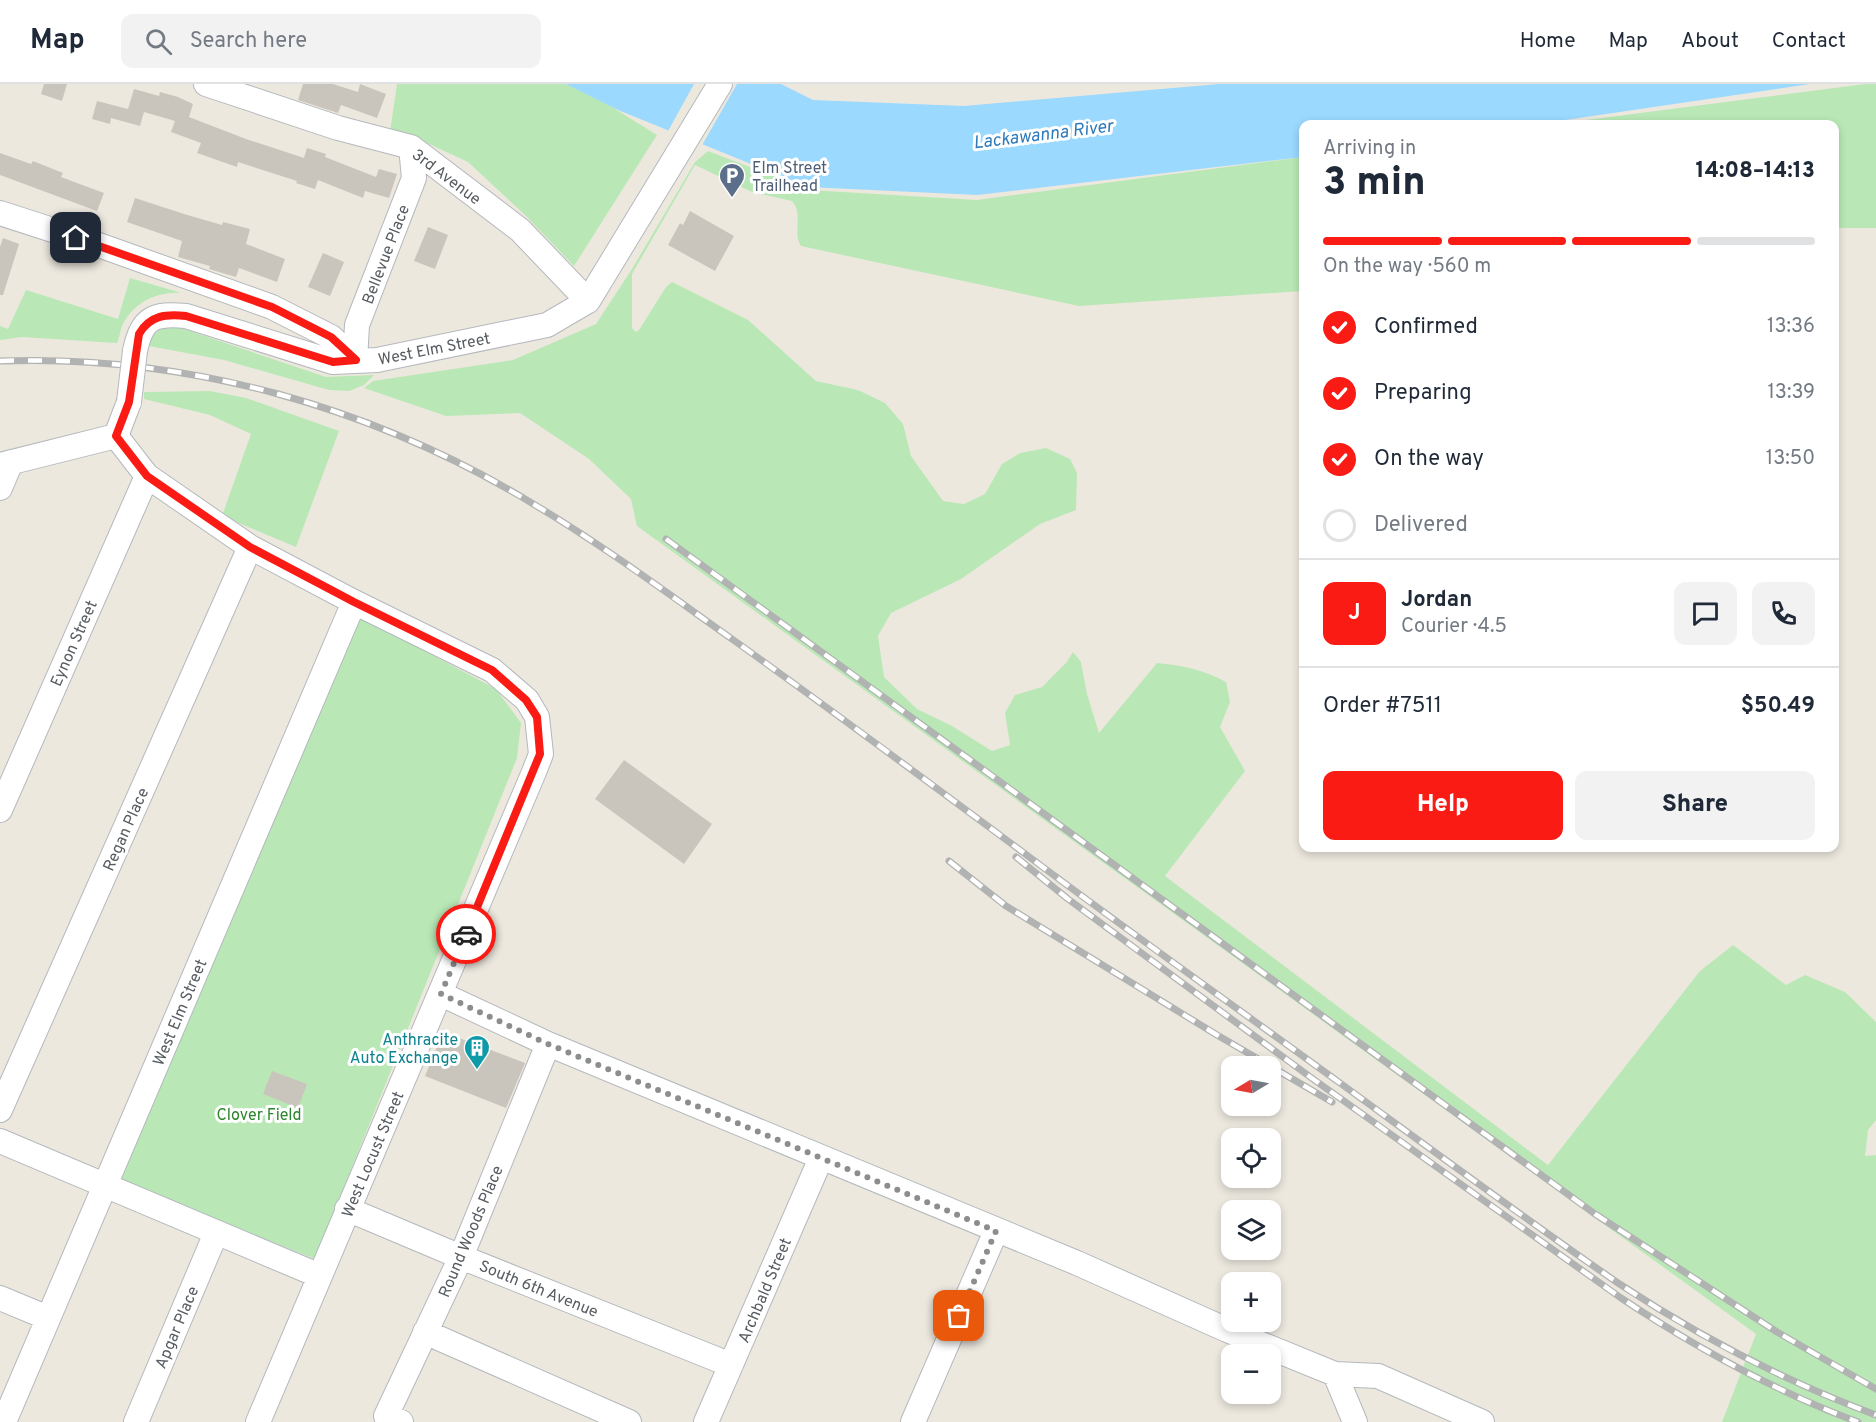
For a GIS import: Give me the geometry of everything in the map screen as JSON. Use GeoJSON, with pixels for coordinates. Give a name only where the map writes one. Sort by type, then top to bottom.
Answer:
{"type":"FeatureCollection","features":[{"type":"Feature","properties":{"kind":"street","name":"3rd Avenue"},"geometry":{"type":"LineString","coordinates":[[206,84],[338,128],[411,147],[520,230],[588,301]]}},
{"type":"Feature","properties":{"kind":"street","name":"West Elm Street"},"geometry":{"type":"LineString","coordinates":[[116,436],[129,402],[139,334],[144,325],[153,318],[169,314],[186,316],[333,362],[377,360],[547,325],[588,301],[720,84]]}},
{"type":"Feature","properties":{"kind":"street","name":"Bellevue Place"},"geometry":{"type":"LineString","coordinates":[[356,360],[357,325],[414,178],[411,147]]}},
{"type":"Feature","properties":{"kind":"street"},"geometry":{"type":"LineString","coordinates":[[0,213],[96,244],[272,307],[331,337],[356,360]]}},
{"type":"Feature","properties":{"kind":"street"},"geometry":{"type":"LineString","coordinates":[[0,488],[5,464],[116,436],[147,476],[250,547],[354,602]]}},
{"type":"Feature","properties":{"kind":"street","name":"Eynon Street"},"geometry":{"type":"LineString","coordinates":[[0,810],[147,476]]}},
{"type":"Feature","properties":{"kind":"street","name":"Regan Place"},"geometry":{"type":"LineString","coordinates":[[0,1110],[250,547]]}},
{"type":"Feature","properties":{"kind":"street","name":"West Elm Street"},"geometry":{"type":"LineString","coordinates":[[4,1422],[354,602]]}},
{"type":"Feature","properties":{"kind":"street","name":"West Locust Street"},"geometry":{"type":"LineString","coordinates":[[258,1422],[347,1209],[441,994],[540,754],[537,717],[526,700],[492,670],[354,602]]}},
{"type":"Feature","properties":{"kind":"street"},"geometry":{"type":"LineString","coordinates":[[441,994],[548,1044],[1077,1263],[1227,1330],[1335,1374],[1378,1376],[1482,1422]]}},
{"type":"Feature","properties":{"kind":"street","name":"Round Woods Place"},"geometry":{"type":"LineString","coordinates":[[394,1419],[425,1332],[461,1257],[548,1044]]}},
{"type":"Feature","properties":{"kind":"street"},"geometry":{"type":"LineString","coordinates":[[0,1141],[320,1276]]}},
{"type":"Feature","properties":{"kind":"street","name":"Archbald Street"},"geometry":{"type":"LineString","coordinates":[[706,1422],[821,1158]]}},
{"type":"Feature","properties":{"kind":"street","name":"South 6th Avenue"},"geometry":{"type":"LineString","coordinates":[[347,1209],[731,1365]]}},
{"type":"Feature","properties":{"kind":"street"},"geometry":{"type":"LineString","coordinates":[[913,1422],[996,1231]]}},
{"type":"Feature","properties":{"kind":"street","name":"Apgar Place"},"geometry":{"type":"LineString","coordinates":[[136,1422],[216,1233]]}},
{"type":"Feature","properties":{"kind":"street"},"geometry":{"type":"LineString","coordinates":[[0,1298],[48,1318]]}},
{"type":"Feature","properties":{"kind":"street"},"geometry":{"type":"LineString","coordinates":[[425,1332],[629,1422]]}},
{"type":"Feature","properties":{"kind":"street"},"geometry":{"type":"LineString","coordinates":[[1335,1374],[1355,1422]]}},
{"type":"Feature","properties":{"kind":"green space"},"geometry":{"type":"Polygon","coordinates":[[[397,84],[575,84],[657,135],[574,266],[525,215],[468,162],[429,144],[390,132],[397,84]]]}},
{"type":"Feature","properties":{"kind":"green space"},"geometry":{"type":"Polygon","coordinates":[[[1876,84],[1876,228],[1839,228],[1839,120],[1586,120],[1876,84]]]}},
{"type":"Feature","properties":{"kind":"green space"},"geometry":{"type":"Polygon","coordinates":[[[708,151],[809,190],[977,200],[1299,158],[1299,291],[1079,306],[801,246],[797,235],[797,212],[792,201],[752,192],[695,165],[632,274],[632,328],[636,332],[639,330],[666,287],[672,282],[748,320],[816,381],[858,390],[885,403],[903,424],[911,456],[943,501],[964,504],[985,494],[1002,464],[1020,453],[1046,448],[1070,459],[1077,473],[1076,510],[1040,524],[961,579],[891,613],[878,636],[884,677],[917,709],[952,726],[992,751],[1010,745],[1005,713],[1015,695],[1042,687],[1066,663],[1073,652],[1081,662],[1087,694],[1099,733],[1157,663],[1193,669],[1226,682],[1230,702],[1220,727],[1245,771],[1165,876],[1548,1165],[1700,971],[1733,945],[1786,985],[1805,975],[1845,992],[1876,1022],[1876,1120],[1868,1130],[1865,1156],[1876,1155],[1876,1422],[1722,1422],[1756,1334],[637,526],[631,499],[589,459],[520,413],[446,416],[364,388],[373,381],[513,360],[596,324],[632,269],[695,162],[708,151]]]}},
{"type":"Feature","properties":{"kind":"green space"},"geometry":{"type":"Polygon","coordinates":[[[130,278],[182,293],[155,296],[139,304],[122,326],[117,343],[22,337],[0,340],[0,326],[8,329],[26,290],[118,319],[130,278]]]}},
{"type":"Feature","properties":{"kind":"green space"},"geometry":{"type":"Polygon","coordinates":[[[175,326],[326,377],[374,375],[364,385],[349,391],[329,390],[224,360],[149,346],[158,331],[175,326]]]}},
{"type":"Feature","properties":{"kind":"green space"},"geometry":{"type":"Polygon","coordinates":[[[210,391],[246,398],[339,431],[296,547],[222,516],[251,434],[210,415],[144,399],[144,392],[210,391]]]}},
{"type":"Feature","properties":{"kind":"green space","name":"Clover Field"},"geometry":{"type":"Polygon","coordinates":[[[359,616],[496,689],[521,723],[517,758],[315,1259],[116,1179],[359,616]]]}},
{"type":"Feature","properties":{"kind":"water","name":"Lackawanna River"},"geometry":{"type":"Polygon","coordinates":[[[566,84],[781,84],[813,100],[964,106],[1219,84],[1810,84],[1565,120],[1299,120],[1299,157],[977,195],[808,187],[618,110],[566,84]]]}},
{"type":"Feature","properties":{"kind":"pier"},"geometry":{"type":"Polygon","coordinates":[[[694,84],[737,84],[701,147],[667,133],[694,84]]]}},
{"type":"Feature","properties":{"kind":"building"},"geometry":{"type":"Polygon","coordinates":[[[44,84],[67,84],[62,101],[41,94],[44,84]]]}},
{"type":"Feature","properties":{"kind":"building"},"geometry":{"type":"Polygon","coordinates":[[[303,84],[333,84],[358,92],[360,84],[386,94],[377,118],[341,105],[338,113],[298,100],[303,84]]]}},
{"type":"Feature","properties":{"kind":"building"},"geometry":{"type":"Polygon","coordinates":[[[134,89],[159,96],[160,92],[178,97],[193,104],[189,117],[304,158],[307,148],[326,154],[325,157],[376,177],[379,169],[397,174],[389,198],[365,191],[363,198],[318,180],[315,189],[238,162],[237,167],[197,153],[201,143],[171,132],[175,121],[144,112],[140,126],[111,118],[110,124],[92,119],[97,101],[128,109],[134,89]]]}},
{"type":"Feature","properties":{"kind":"building"},"geometry":{"type":"Polygon","coordinates":[[[0,153],[31,164],[33,161],[63,173],[61,177],[104,193],[97,211],[0,175],[0,153]]]}},
{"type":"Feature","properties":{"kind":"building"},"geometry":{"type":"Polygon","coordinates":[[[135,198],[222,225],[223,222],[250,229],[246,244],[285,259],[277,282],[239,268],[236,277],[209,269],[210,266],[178,257],[182,241],[127,222],[135,198]]]}},
{"type":"Feature","properties":{"kind":"building"},"geometry":{"type":"Polygon","coordinates":[[[690,211],[734,236],[715,271],[668,245],[680,223],[683,225],[690,211]]]}},
{"type":"Feature","properties":{"kind":"building"},"geometry":{"type":"Polygon","coordinates":[[[428,227],[448,235],[435,269],[414,261],[428,227]]]}},
{"type":"Feature","properties":{"kind":"building"},"geometry":{"type":"Polygon","coordinates":[[[3,238],[19,244],[3,295],[0,295],[0,247],[3,238]]]}},
{"type":"Feature","properties":{"kind":"building"},"geometry":{"type":"Polygon","coordinates":[[[323,253],[344,262],[330,296],[308,287],[323,253]]]}},
{"type":"Feature","properties":{"kind":"building"},"geometry":{"type":"Polygon","coordinates":[[[624,760],[712,824],[684,864],[595,799],[624,760]]]}},
{"type":"Feature","properties":{"kind":"building","name":"Anthracite Auto Exchange"},"geometry":{"type":"Polygon","coordinates":[[[443,1032],[525,1063],[506,1108],[425,1076],[443,1032]]]}},
{"type":"Feature","properties":{"kind":"building"},"geometry":{"type":"Polygon","coordinates":[[[272,1071],[307,1084],[298,1108],[263,1094],[272,1071]]]}},
{"type":"Feature","properties":{"kind":"railway"},"geometry":{"type":"LineString","coordinates":[[0,361],[70,361],[140,367],[210,378],[278,394],[345,415],[411,441],[474,471],[535,505],[611,553],[842,718],[1142,940],[1618,1283],[1711,1340],[1808,1388],[1876,1415]]}},
{"type":"Feature","properties":{"kind":"railway"},"geometry":{"type":"LineString","coordinates":[[666,539],[1595,1214],[1777,1332],[1876,1389]]}},
{"type":"Feature","properties":{"kind":"railway"},"geometry":{"type":"LineString","coordinates":[[1016,857],[1068,899],[1313,1079],[1621,1298],[1677,1334],[1736,1367],[1827,1410],[1858,1422]]}},
{"type":"Feature","properties":{"kind":"railway"},"geometry":{"type":"LineString","coordinates":[[949,861],[1006,906],[1217,1035],[1332,1102]]}},
{"type":"Feature","properties":{"kind":"way so far"},"geometry":{"type":"LineString","coordinates":[[466,934],[441,994],[548,1044],[996,1231],[959,1316]]}},
{"type":"Feature","properties":{"kind":"place","name":"Elm Street Trailhead"},"geometry":{"type":"Point","coordinates":[732,199]}},
{"type":"Feature","properties":{"kind":"place","name":"Anthracite Auto Exchange"},"geometry":{"type":"Point","coordinates":[477,1071]}},
{"type":"Feature","properties":{"kind":"route"},"geometry":{"type":"LineString","coordinates":[[76,238],[272,307],[331,337],[356,360],[333,362],[186,316],[169,314],[153,318],[144,325],[139,334],[129,402],[116,436],[147,476],[250,547],[354,602],[492,670],[526,700],[537,717],[540,754],[466,934]]}}]}
